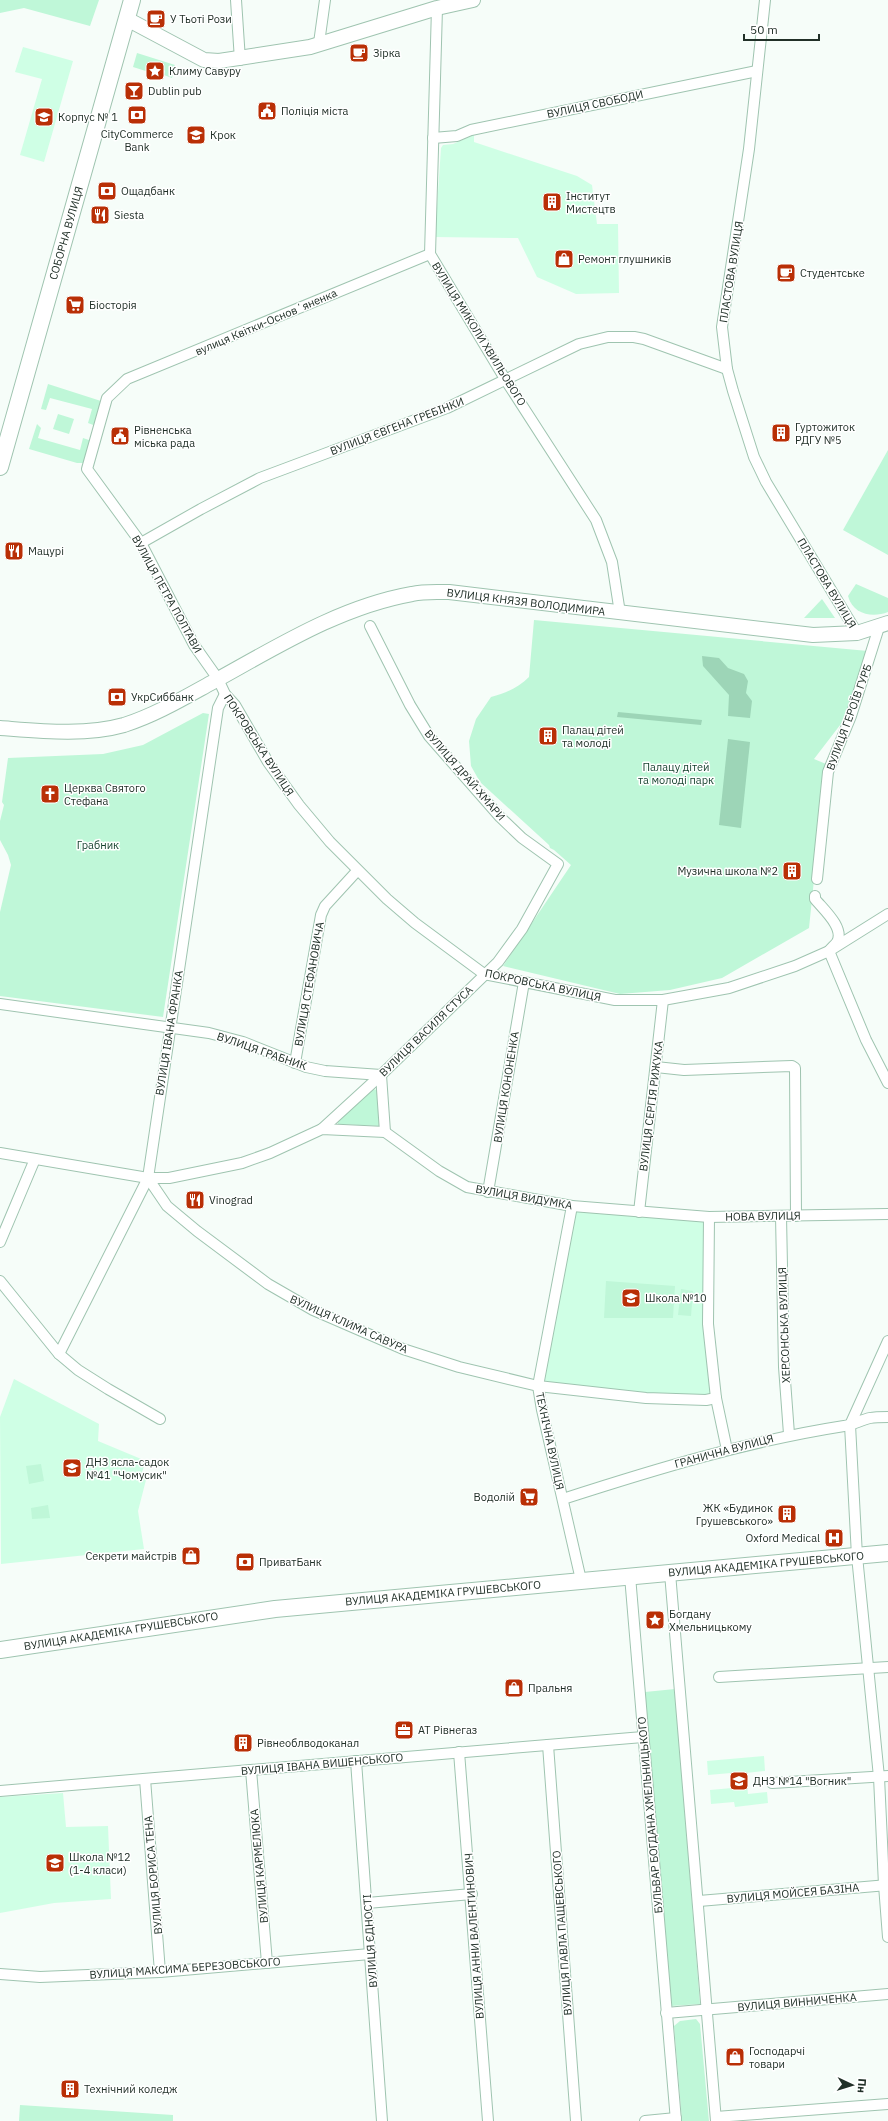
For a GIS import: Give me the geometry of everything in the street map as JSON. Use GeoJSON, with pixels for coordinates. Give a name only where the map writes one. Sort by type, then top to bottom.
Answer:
{"type":"FeatureCollection","features":[{"type":"Feature","properties":{"kind":"main road","name":"СОБОРНА ВУЛИЦЯ"},"geometry":{"type":"LineString","coordinates":[[0,467],[132,0]]}},
{"type":"Feature","properties":{"kind":"main road","name":"ВУЛИЦЯ АКАДЕМІКА ГРУШЕВСЬКОГО"},"geometry":{"type":"LineString","coordinates":[[0,1650],[239,1613],[581,1580],[888,1553]]}},
{"type":"Feature","properties":{"kind":"street"},"geometry":{"type":"LineString","coordinates":[[236,0],[240,60]]}},
{"type":"Feature","properties":{"kind":"street"},"geometry":{"type":"LineString","coordinates":[[318,43],[325,0]]}},
{"type":"Feature","properties":{"kind":"street"},"geometry":{"type":"LineString","coordinates":[[127,19],[204,60],[240,60],[310,47],[318,43],[437,8],[473,0]]}},
{"type":"Feature","properties":{"kind":"street","name":"ПЛАСТОВА ВУЛИЦЯ"},"geometry":{"type":"LineString","coordinates":[[765,0],[743,193],[722,316],[727,369],[739,411],[757,464],[857,633]]}},
{"type":"Feature","properties":{"kind":"street","name":"ВУЛИЦЯ МИКОЛИ ХВИЛЬОВОГО"},"geometry":{"type":"LineString","coordinates":[[437,8],[430,254],[505,379],[596,520],[612,562],[620,613]]}},
{"type":"Feature","properties":{"kind":"street","name":"ВУЛИЦЯ СВОБОДИ"},"geometry":{"type":"LineString","coordinates":[[433,138],[457,136],[471,130],[757,71]]}},
{"type":"Feature","properties":{"kind":"street","name":"вулиця Квітки-Основʼяненка"},"geometry":{"type":"LineString","coordinates":[[87,469],[107,398],[127,379],[430,254]]}},
{"type":"Feature","properties":{"kind":"street","name":"ВУЛИЦЯ ЄВГЕНА ГРЕБІНКИ"},"geometry":{"type":"LineString","coordinates":[[141,543],[260,478],[436,412],[580,344],[608,336],[644,339],[727,369]]}},
{"type":"Feature","properties":{"kind":"street","name":"ВУЛИЦЯ ПЕТРА ПОЛТАВИ"},"geometry":{"type":"LineString","coordinates":[[87,469],[141,543],[194,645],[218,680]]}},
{"type":"Feature","properties":{"kind":"street","name":"ВУЛИЦЯ КНЯЗЯ ВОЛОДИМИРА"},"geometry":{"type":"LineString","coordinates":[[0,728],[60,731],[104,729],[155,714],[288,640],[342,615],[381,601],[414,593],[448,592],[813,635],[857,633],[883,625]]}},
{"type":"Feature","properties":{"kind":"street","name":"ВУЛИЦЯ ГЕРОЇВ ГУРБ"},"geometry":{"type":"LineString","coordinates":[[817,879],[828,772],[851,716],[883,625]]}},
{"type":"Feature","properties":{"kind":"street","name":"ВУЛИЦЯ ДРАЙ-ХМАРИ"},"geometry":{"type":"LineString","coordinates":[[370,626],[410,705],[429,736],[500,817],[522,838],[558,864]]}},
{"type":"Feature","properties":{"kind":"street","name":"ПОКРОВСЬКА ВУЛИЦЯ"},"geometry":{"type":"LineString","coordinates":[[218,680],[225,694],[235,705],[268,762],[299,805],[357,871],[415,923],[484,974],[615,1000],[663,1000],[729,988],[767,977],[829,951],[888,914]]}},
{"type":"Feature","properties":{"kind":"street","name":"ВУЛИЦЯ ІВАНА ФРАНКА"},"geometry":{"type":"LineString","coordinates":[[58,1354],[148,1178],[218,708],[225,694]]}},
{"type":"Feature","properties":{"kind":"street","name":"ВУЛИЦЯ ВАСИЛЯ СТУСА"},"geometry":{"type":"LineString","coordinates":[[322,1129],[381,1075],[498,962],[522,929],[558,864]]}},
{"type":"Feature","properties":{"kind":"street","name":"ВУЛИЦЯ СТЕФАНОВИЧА"},"geometry":{"type":"LineString","coordinates":[[295,1062],[321,915],[325,906],[357,871]]}},
{"type":"Feature","properties":{"kind":"street"},"geometry":{"type":"LineString","coordinates":[[815,896],[815,899],[834,922],[838,933],[838,941],[829,951],[866,1040],[888,1083]]}},
{"type":"Feature","properties":{"kind":"street","name":"ВУЛИЦЯ КОНОНЕНКА"},"geometry":{"type":"LineString","coordinates":[[488,1192],[524,982]]}},
{"type":"Feature","properties":{"kind":"street","name":"ВУЛИЦЯ СЕРГІЯ РИЖУКА"},"geometry":{"type":"LineString","coordinates":[[639,1212],[663,1000]]}},
{"type":"Feature","properties":{"kind":"street","name":"ВУЛИЦЯ ГРАБНИК"},"geometry":{"type":"LineString","coordinates":[[0,1004],[170,1027],[223,1036],[295,1062],[325,1070],[381,1075]]}},
{"type":"Feature","properties":{"kind":"street"},"geometry":{"type":"LineString","coordinates":[[656,1067],[684,1070],[792,1066],[796,1068],[796,1216]]}},
{"type":"Feature","properties":{"kind":"street"},"geometry":{"type":"LineString","coordinates":[[0,1153],[148,1178],[169,1178],[242,1163],[270,1153],[322,1129],[385,1132],[381,1075]]}},
{"type":"Feature","properties":{"kind":"street","name":"ВУЛИЦЯ ВИДУМКА"},"geometry":{"type":"LineString","coordinates":[[385,1132],[439,1171],[467,1187],[572,1206],[639,1212]]}},
{"type":"Feature","properties":{"kind":"street"},"geometry":{"type":"LineString","coordinates":[[0,1242],[35,1159]]}},
{"type":"Feature","properties":{"kind":"street","name":"ВУЛИЦЯ КЛИМА САВУРА"},"geometry":{"type":"LineString","coordinates":[[148,1178],[167,1206],[197,1231],[268,1284],[296,1301],[403,1349],[432,1359],[538,1386],[646,1398],[706,1400],[716,1398]]}},
{"type":"Feature","properties":{"kind":"street","name":"ТЕХНІЧНА ВУЛИЦЯ"},"geometry":{"type":"LineString","coordinates":[[572,1206],[538,1386],[542,1410],[581,1580]]}},
{"type":"Feature","properties":{"kind":"street","name":"НОВА ВУЛИЦЯ"},"geometry":{"type":"LineString","coordinates":[[639,1212],[709,1217],[888,1214]]}},
{"type":"Feature","properties":{"kind":"street","name":"ХЕРСОНСЬКА ВУЛИЦЯ"},"geometry":{"type":"LineString","coordinates":[[781,1216],[784,1367],[790,1434]]}},
{"type":"Feature","properties":{"kind":"street"},"geometry":{"type":"LineString","coordinates":[[709,1217],[708,1324],[716,1398],[727,1450]]}},
{"type":"Feature","properties":{"kind":"street"},"geometry":{"type":"LineString","coordinates":[[0,1281],[58,1354],[78,1370],[108,1389],[160,1418]]}},
{"type":"Feature","properties":{"kind":"street"},"geometry":{"type":"LineString","coordinates":[[888,1341],[850,1425],[857,1556],[867,1668],[884,1776],[888,1937]]}},
{"type":"Feature","properties":{"kind":"street","name":"ГРАНИЧНА ВУЛИЦЯ"},"geometry":{"type":"LineString","coordinates":[[563,1499],[648,1472],[727,1450],[790,1434],[850,1425],[870,1418],[888,1416]]}},
{"type":"Feature","properties":{"kind":"street"},"geometry":{"type":"LineString","coordinates":[[670,1573],[699,1901],[716,2119],[888,2104]]}},
{"type":"Feature","properties":{"kind":"street","name":"БУЛЬВАР БОГДАНА ХМЕЛЬНИЦЬКОГО"},"geometry":{"type":"LineString","coordinates":[[630,1576],[676,2120]]}},
{"type":"Feature","properties":{"kind":"street"},"geometry":{"type":"LineString","coordinates":[[719,1677],[888,1667]]}},
{"type":"Feature","properties":{"kind":"street","name":"ВУЛИЦЯ ІВАНА ВИШЕНСЬКОГО"},"geometry":{"type":"LineString","coordinates":[[0,1791],[643,1738]]}},
{"type":"Feature","properties":{"kind":"street","name":"ВУЛИЦЯ ПАВЛА ПАЩЕВСЬКОГО"},"geometry":{"type":"LineString","coordinates":[[548,1745],[576,2121]]}},
{"type":"Feature","properties":{"kind":"street","name":"ВУЛИЦЯ АННИ ВАЛЕНТИНОВИЧ"},"geometry":{"type":"LineString","coordinates":[[459,1752],[472,1894],[488,2121]]}},
{"type":"Feature","properties":{"kind":"street","name":"ВУЛИЦЯ ЄДНОСТІ"},"geometry":{"type":"LineString","coordinates":[[356,1761],[382,2121]]}},
{"type":"Feature","properties":{"kind":"street","name":"ВУЛИЦЯ КАРМЕЛЮКА"},"geometry":{"type":"LineString","coordinates":[[251,1770],[267,1963]]}},
{"type":"Feature","properties":{"kind":"street"},"geometry":{"type":"LineString","coordinates":[[772,1783],[884,1776]]}},
{"type":"Feature","properties":{"kind":"street","name":"ВУЛИЦЯ БОРИСА ТЕНА"},"geometry":{"type":"LineString","coordinates":[[145,1779],[160,1972]]}},
{"type":"Feature","properties":{"kind":"street","name":"ВУЛИЦЯ МОЙСЕЯ БАЗІНА"},"geometry":{"type":"LineString","coordinates":[[699,1901],[886,1885]]}},
{"type":"Feature","properties":{"kind":"street"},"geometry":{"type":"LineString","coordinates":[[367,1903],[472,1894]]}},
{"type":"Feature","properties":{"kind":"street","name":"ВУЛИЦЯ МАКСИМА БЕРЕЗОВСЬКОГО"},"geometry":{"type":"LineString","coordinates":[[0,1974],[40,1977],[160,1972],[370,1954]]}},
{"type":"Feature","properties":{"kind":"street","name":"ВУЛИЦЯ ВИННИЧЕНКА"},"geometry":{"type":"LineString","coordinates":[[707,2011],[888,1994]]}},
{"type":"Feature","properties":{"kind":"street"},"geometry":{"type":"LineString","coordinates":[[666,2013],[707,2011]]}},
{"type":"Feature","properties":{"kind":"street"},"geometry":{"type":"LineString","coordinates":[[645,2121],[676,2120]]}},
{"type":"Feature","properties":{"kind":"shaded area","name":"Корпус № 1"},"geometry":{"type":"Polygon","coordinates":[[[23,47],[73,61],[44,162],[20,155],[42,79],[15,72],[23,47]]]}},
{"type":"Feature","properties":{"kind":"shaded area"},"geometry":{"type":"Polygon","coordinates":[[[474,135],[474,142],[577,176],[592,185],[597,224],[618,224],[619,293],[576,294],[537,277],[518,238],[435,237],[441,148],[443,145],[453,144],[474,135]]]}},
{"type":"Feature","properties":{"kind":"shaded area"},"geometry":{"type":"Polygon","coordinates":[[[702,656],[719,658],[728,668],[744,674],[748,681],[746,693],[752,701],[750,718],[728,716],[729,695],[703,666],[702,656]]]}},
{"type":"Feature","properties":{"kind":"shaded area"},"geometry":{"type":"Polygon","coordinates":[[[618,712],[702,720],[701,725],[617,717],[618,712]]]}},
{"type":"Feature","properties":{"kind":"shaded area"},"geometry":{"type":"Polygon","coordinates":[[[728,739],[750,742],[741,828],[719,825],[728,739]]]}},
{"type":"Feature","properties":{"kind":"shaded area","name":"Школа №10"},"geometry":{"type":"Polygon","coordinates":[[[572,1206],[709,1217],[716,1398],[538,1386],[572,1206]]]}},
{"type":"Feature","properties":{"kind":"shaded area","name":"ДНЗ ясла-садок №41 \"Чомусик\""},"geometry":{"type":"Polygon","coordinates":[[[14,1379],[99,1424],[98,1441],[146,1461],[141,1475],[146,1480],[138,1511],[144,1549],[1,1564],[0,1417],[14,1379]]]}},
{"type":"Feature","properties":{"kind":"shaded area","name":"ДНЗ №14 \"Вогник\""},"geometry":{"type":"Polygon","coordinates":[[[764,1756],[765,1771],[746,1773],[748,1794],[767,1792],[768,1803],[735,1807],[734,1802],[711,1804],[710,1790],[732,1788],[731,1773],[708,1775],[707,1761],[764,1756]]]}},
{"type":"Feature","properties":{"kind":"shaded area","name":"Школа №12 (1-4 класи)"},"geometry":{"type":"Polygon","coordinates":[[[63,1793],[66,1827],[108,1826],[111,1899],[54,1903],[0,1913],[0,1797],[63,1793]]]}},
{"type":"Feature","properties":{"kind":"green space"},"geometry":{"type":"Polygon","coordinates":[[[0,0],[99,0],[90,26],[24,8],[0,13],[0,0]]]}},
{"type":"Feature","properties":{"kind":"green space"},"geometry":{"type":"Polygon","coordinates":[[[137,53],[175,65],[172,78],[164,75],[165,71],[161,66],[154,67],[152,73],[133,67],[137,53]]]}},
{"type":"Feature","properties":{"kind":"green space"},"geometry":{"type":"Polygon","coordinates":[[[48,384],[101,401],[96,426],[88,423],[92,409],[50,398],[46,410],[41,409],[48,384]]]}},
{"type":"Feature","properties":{"kind":"green space"},"geometry":{"type":"Polygon","coordinates":[[[58,414],[74,419],[69,434],[53,429],[58,414]]]}},
{"type":"Feature","properties":{"kind":"green space"},"geometry":{"type":"Polygon","coordinates":[[[37,424],[41,428],[38,438],[80,450],[83,438],[92,441],[84,463],[77,463],[29,449],[37,424]]]}},
{"type":"Feature","properties":{"kind":"green space"},"geometry":{"type":"Polygon","coordinates":[[[888,450],[888,555],[843,530],[888,450]]]}},
{"type":"Feature","properties":{"kind":"green space"},"geometry":{"type":"Polygon","coordinates":[[[856,584],[888,598],[888,612],[870,615],[859,611],[854,607],[848,596],[856,584]]]}},
{"type":"Feature","properties":{"kind":"green space"},"geometry":{"type":"Polygon","coordinates":[[[822,599],[835,618],[804,618],[822,599]]]}},
{"type":"Feature","properties":{"kind":"green space","name":"Палацу дітей та молоді парк"},"geometry":{"type":"Polygon","coordinates":[[[534,620],[868,651],[847,716],[814,759],[826,764],[809,928],[722,978],[670,990],[620,994],[503,966],[571,865],[550,848],[549,845],[480,782],[471,766],[469,741],[476,719],[491,697],[512,690],[529,677],[534,620]]]}},
{"type":"Feature","properties":{"kind":"green space","name":"Грабник"},"geometry":{"type":"Polygon","coordinates":[[[203,713],[209,714],[163,1017],[0,996],[0,912],[11,865],[8,855],[0,840],[0,821],[4,805],[2,802],[8,758],[103,754],[143,745],[203,713]]]}},
{"type":"Feature","properties":{"kind":"green space"},"geometry":{"type":"Polygon","coordinates":[[[373,1089],[377,1090],[379,1126],[338,1124],[338,1121],[373,1089]]]}},
{"type":"Feature","properties":{"kind":"green space"},"geometry":{"type":"Polygon","coordinates":[[[606,1281],[675,1286],[673,1318],[604,1318],[606,1281]]]}},
{"type":"Feature","properties":{"kind":"green space"},"geometry":{"type":"Polygon","coordinates":[[[681,1289],[693,1291],[691,1316],[678,1315],[681,1289]]]}},
{"type":"Feature","properties":{"kind":"green space"},"geometry":{"type":"Polygon","coordinates":[[[41,1464],[44,1481],[29,1484],[26,1466],[41,1464]]]}},
{"type":"Feature","properties":{"kind":"green space"},"geometry":{"type":"Polygon","coordinates":[[[48,1505],[50,1518],[32,1519],[31,1508],[48,1505]]]}},
{"type":"Feature","properties":{"kind":"green space"},"geometry":{"type":"Polygon","coordinates":[[[675,1689],[700,2004],[671,2006],[645,1692],[675,1689]]]}},
{"type":"Feature","properties":{"kind":"green space"},"geometry":{"type":"Polygon","coordinates":[[[696,2019],[700,2024],[709,2121],[682,2121],[674,2026],[680,2021],[696,2019]]]}},
{"type":"Feature","properties":{"kind":"green space"},"geometry":{"type":"Polygon","coordinates":[[[20,2105],[173,2115],[173,2121],[19,2121],[20,2105]]]}},
{"type":"Feature","properties":{"kind":"place","name":"У Тьоті Рози"},"geometry":{"type":"Point","coordinates":[156,19]}},
{"type":"Feature","properties":{"kind":"place","name":"Зірка"},"geometry":{"type":"Point","coordinates":[359,53]}},
{"type":"Feature","properties":{"kind":"place","name":"Климу Савуру"},"geometry":{"type":"Point","coordinates":[155,71]}},
{"type":"Feature","properties":{"kind":"place","name":"Dublin pub"},"geometry":{"type":"Point","coordinates":[134,91]}},
{"type":"Feature","properties":{"kind":"place","name":"Поліція міста"},"geometry":{"type":"Point","coordinates":[267,111]}},
{"type":"Feature","properties":{"kind":"place","name":"CityCommerce Bank"},"geometry":{"type":"Point","coordinates":[137,115]}},
{"type":"Feature","properties":{"kind":"place","name":"Корпус № 1"},"geometry":{"type":"Point","coordinates":[44,117]}},
{"type":"Feature","properties":{"kind":"place","name":"Крок"},"geometry":{"type":"Point","coordinates":[196,135]}},
{"type":"Feature","properties":{"kind":"place","name":"Ощадбанк"},"geometry":{"type":"Point","coordinates":[107,191]}},
{"type":"Feature","properties":{"kind":"place","name":"Інститут Мистецтв"},"geometry":{"type":"Point","coordinates":[552,202]}},
{"type":"Feature","properties":{"kind":"place","name":"Siesta"},"geometry":{"type":"Point","coordinates":[100,215]}},
{"type":"Feature","properties":{"kind":"place","name":"Ремонт глушників"},"geometry":{"type":"Point","coordinates":[564,259]}},
{"type":"Feature","properties":{"kind":"place","name":"Студентське"},"geometry":{"type":"Point","coordinates":[786,273]}},
{"type":"Feature","properties":{"kind":"place","name":"Біосторія"},"geometry":{"type":"Point","coordinates":[75,305]}},
{"type":"Feature","properties":{"kind":"place","name":"Гуртожиток РДГУ №5"},"geometry":{"type":"Point","coordinates":[781,433]}},
{"type":"Feature","properties":{"kind":"place","name":"Рівненська міська рада"},"geometry":{"type":"Point","coordinates":[120,436]}},
{"type":"Feature","properties":{"kind":"place","name":"Мацурі"},"geometry":{"type":"Point","coordinates":[14,551]}},
{"type":"Feature","properties":{"kind":"place","name":"УкрСиббанк"},"geometry":{"type":"Point","coordinates":[117,697]}},
{"type":"Feature","properties":{"kind":"place","name":"Палац дітей та молоді"},"geometry":{"type":"Point","coordinates":[548,736]}},
{"type":"Feature","properties":{"kind":"place","name":"Церква Святого Стефана"},"geometry":{"type":"Point","coordinates":[50,794]}},
{"type":"Feature","properties":{"kind":"place","name":"Музична школа №2"},"geometry":{"type":"Point","coordinates":[792,871]}},
{"type":"Feature","properties":{"kind":"place","name":"Vinograd"},"geometry":{"type":"Point","coordinates":[195,1200]}},
{"type":"Feature","properties":{"kind":"place","name":"Школа №10"},"geometry":{"type":"Point","coordinates":[631,1298]}},
{"type":"Feature","properties":{"kind":"place","name":"ДНЗ ясла-садок №41 \"Чомусик\""},"geometry":{"type":"Point","coordinates":[72,1468]}},
{"type":"Feature","properties":{"kind":"place","name":"Водолій"},"geometry":{"type":"Point","coordinates":[529,1497]}},
{"type":"Feature","properties":{"kind":"place","name":"ЖК «Будинок Грушевського»"},"geometry":{"type":"Point","coordinates":[787,1514]}},
{"type":"Feature","properties":{"kind":"place","name":"Oxford Medical"},"geometry":{"type":"Point","coordinates":[834,1538]}},
{"type":"Feature","properties":{"kind":"place","name":"Секрети майстрів"},"geometry":{"type":"Point","coordinates":[191,1556]}},
{"type":"Feature","properties":{"kind":"place","name":"ПриватБанк"},"geometry":{"type":"Point","coordinates":[245,1562]}},
{"type":"Feature","properties":{"kind":"place","name":"Богдану Хмельницькому"},"geometry":{"type":"Point","coordinates":[655,1620]}},
{"type":"Feature","properties":{"kind":"place","name":"Пральня"},"geometry":{"type":"Point","coordinates":[514,1688]}},
{"type":"Feature","properties":{"kind":"place","name":"АТ Рівнегаз"},"geometry":{"type":"Point","coordinates":[404,1730]}},
{"type":"Feature","properties":{"kind":"place","name":"Рівнеоблводоканал"},"geometry":{"type":"Point","coordinates":[243,1743]}},
{"type":"Feature","properties":{"kind":"place","name":"ДНЗ №14 \"Вогник\""},"geometry":{"type":"Point","coordinates":[739,1781]}},
{"type":"Feature","properties":{"kind":"place","name":"Школа №12 (1-4 класи)"},"geometry":{"type":"Point","coordinates":[55,1863]}},
{"type":"Feature","properties":{"kind":"place","name":"Господарчі товари"},"geometry":{"type":"Point","coordinates":[735,2057]}},
{"type":"Feature","properties":{"kind":"place","name":"Технічний коледж"},"geometry":{"type":"Point","coordinates":[70,2089]}}]}
